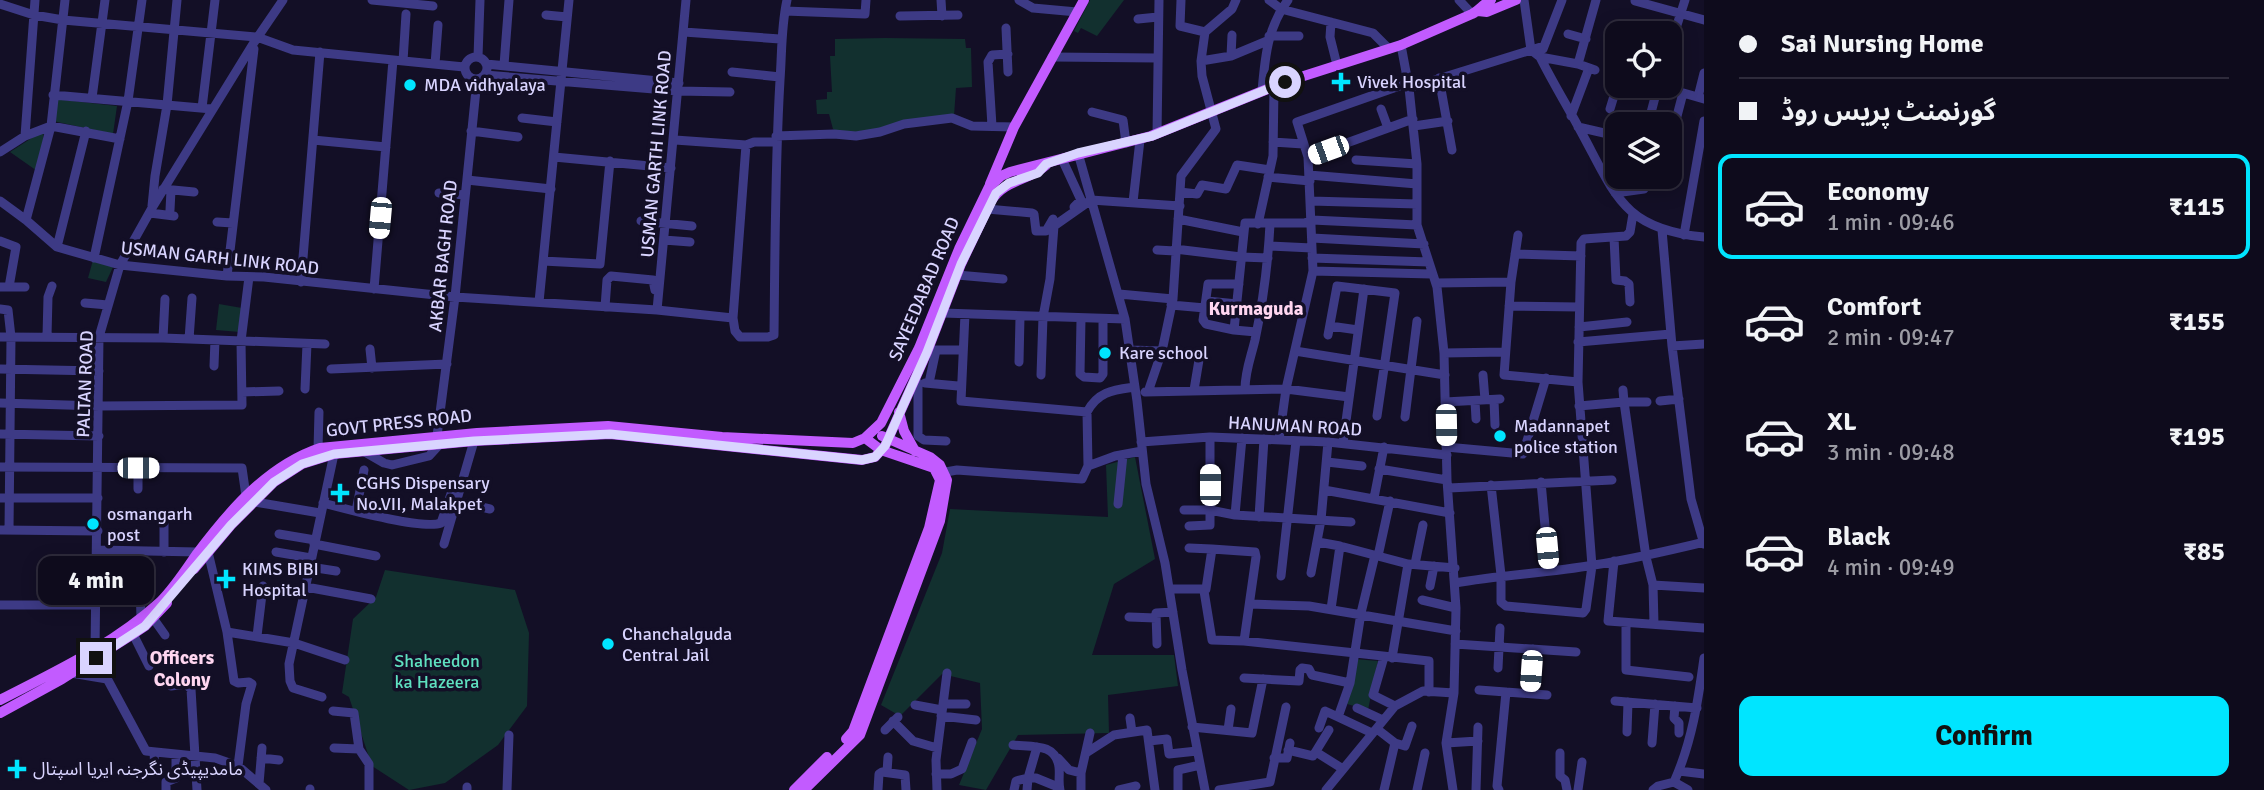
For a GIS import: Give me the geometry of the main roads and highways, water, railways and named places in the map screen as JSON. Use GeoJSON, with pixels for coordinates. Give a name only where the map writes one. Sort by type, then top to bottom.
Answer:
{"type":"FeatureCollection","features":[{"type":"Feature","properties":{"kind":"main road"},"geometry":{"type":"LineString","coordinates":[[1084,0],[1014,127],[1007,143],[998,181],[1038,173],[1046,164],[1078,153],[1157,134],[1262,91],[1401,46],[1475,13],[1487,12],[1516,0]]}},
{"type":"Feature","properties":{"kind":"main road"},"geometry":{"type":"LineString","coordinates":[[1475,13],[1482,4],[1492,0]]}},
{"type":"Feature","properties":{"kind":"main road","name":"SAYEEDABAD ROAD"},"geometry":{"type":"LineString","coordinates":[[884,445],[915,382],[998,181]]}},
{"type":"Feature","properties":{"kind":"main road","name":"SAYEEDABAD ROAD"},"geometry":{"type":"LineString","coordinates":[[873,431],[919,348],[959,249],[998,181]]}},
{"type":"Feature","properties":{"kind":"main road"},"geometry":{"type":"LineString","coordinates":[[900,412],[904,431],[915,451]]}},
{"type":"Feature","properties":{"kind":"main road","name":"GOVT PRESS ROAD"},"geometry":{"type":"LineString","coordinates":[[0,700],[96,654],[122,634],[162,599],[277,468],[299,455],[317,449],[561,427],[608,426],[722,437],[853,443],[873,431]]}},
{"type":"Feature","properties":{"kind":"main road"},"geometry":{"type":"LineString","coordinates":[[873,431],[884,445],[941,472]]}},
{"type":"Feature","properties":{"kind":"main road"},"geometry":{"type":"LineString","coordinates":[[250,499],[287,472],[313,459],[439,440],[474,441],[610,434],[862,460],[875,457],[884,445]]}},
{"type":"Feature","properties":{"kind":"main road"},"geometry":{"type":"LineString","coordinates":[[804,790],[860,735],[936,521],[947,480],[930,457],[884,445]]}},
{"type":"Feature","properties":{"kind":"main road"},"geometry":{"type":"LineString","coordinates":[[794,790],[853,731],[936,521]]}},
{"type":"Feature","properties":{"kind":"main road"},"geometry":{"type":"LineString","coordinates":[[0,713],[134,634],[153,618],[203,552]]}},
{"type":"Feature","properties":{"kind":"place","name":"Vivek Hospital"},"geometry":{"type":"Point","coordinates":[1341,82]}},
{"type":"Feature","properties":{"kind":"place","name":"MDA vidhyalaya"},"geometry":{"type":"Point","coordinates":[410,85]}},
{"type":"Feature","properties":{"kind":"place","name":"Kare school"},"geometry":{"type":"Point","coordinates":[1105,353]}},
{"type":"Feature","properties":{"kind":"place","name":"Madannapet police station"},"geometry":{"type":"Point","coordinates":[1500,436]}},
{"type":"Feature","properties":{"kind":"place","name":"CGHS Dispensary No.VII, Malakpet"},"geometry":{"type":"Point","coordinates":[340,493]}},
{"type":"Feature","properties":{"kind":"place","name":"osmangarh post"},"geometry":{"type":"Point","coordinates":[93,524]}},
{"type":"Feature","properties":{"kind":"place","name":"KIMS BIBI Hospital"},"geometry":{"type":"Point","coordinates":[226,579]}},
{"type":"Feature","properties":{"kind":"place","name":"Chanchalguda Central Jail"},"geometry":{"type":"Point","coordinates":[608,644]}},
{"type":"Feature","properties":{"kind":"place","name":"مامدیپیڈی نگرجنہ ایریا اسپتال"},"geometry":{"type":"Point","coordinates":[17,769]}},
{"type":"Feature","properties":{"kind":"district","name":"Kurmaguda"},"geometry":{"type":"Point","coordinates":[1256,309]}},
{"type":"Feature","properties":{"kind":"district","name":"Officers Colony"},"geometry":{"type":"Point","coordinates":[182,669]}},
{"type":"Feature","properties":{"kind":"park label","name":"Shaheedon ka Hazeera"},"geometry":{"type":"Point","coordinates":[437,671]}}]}
